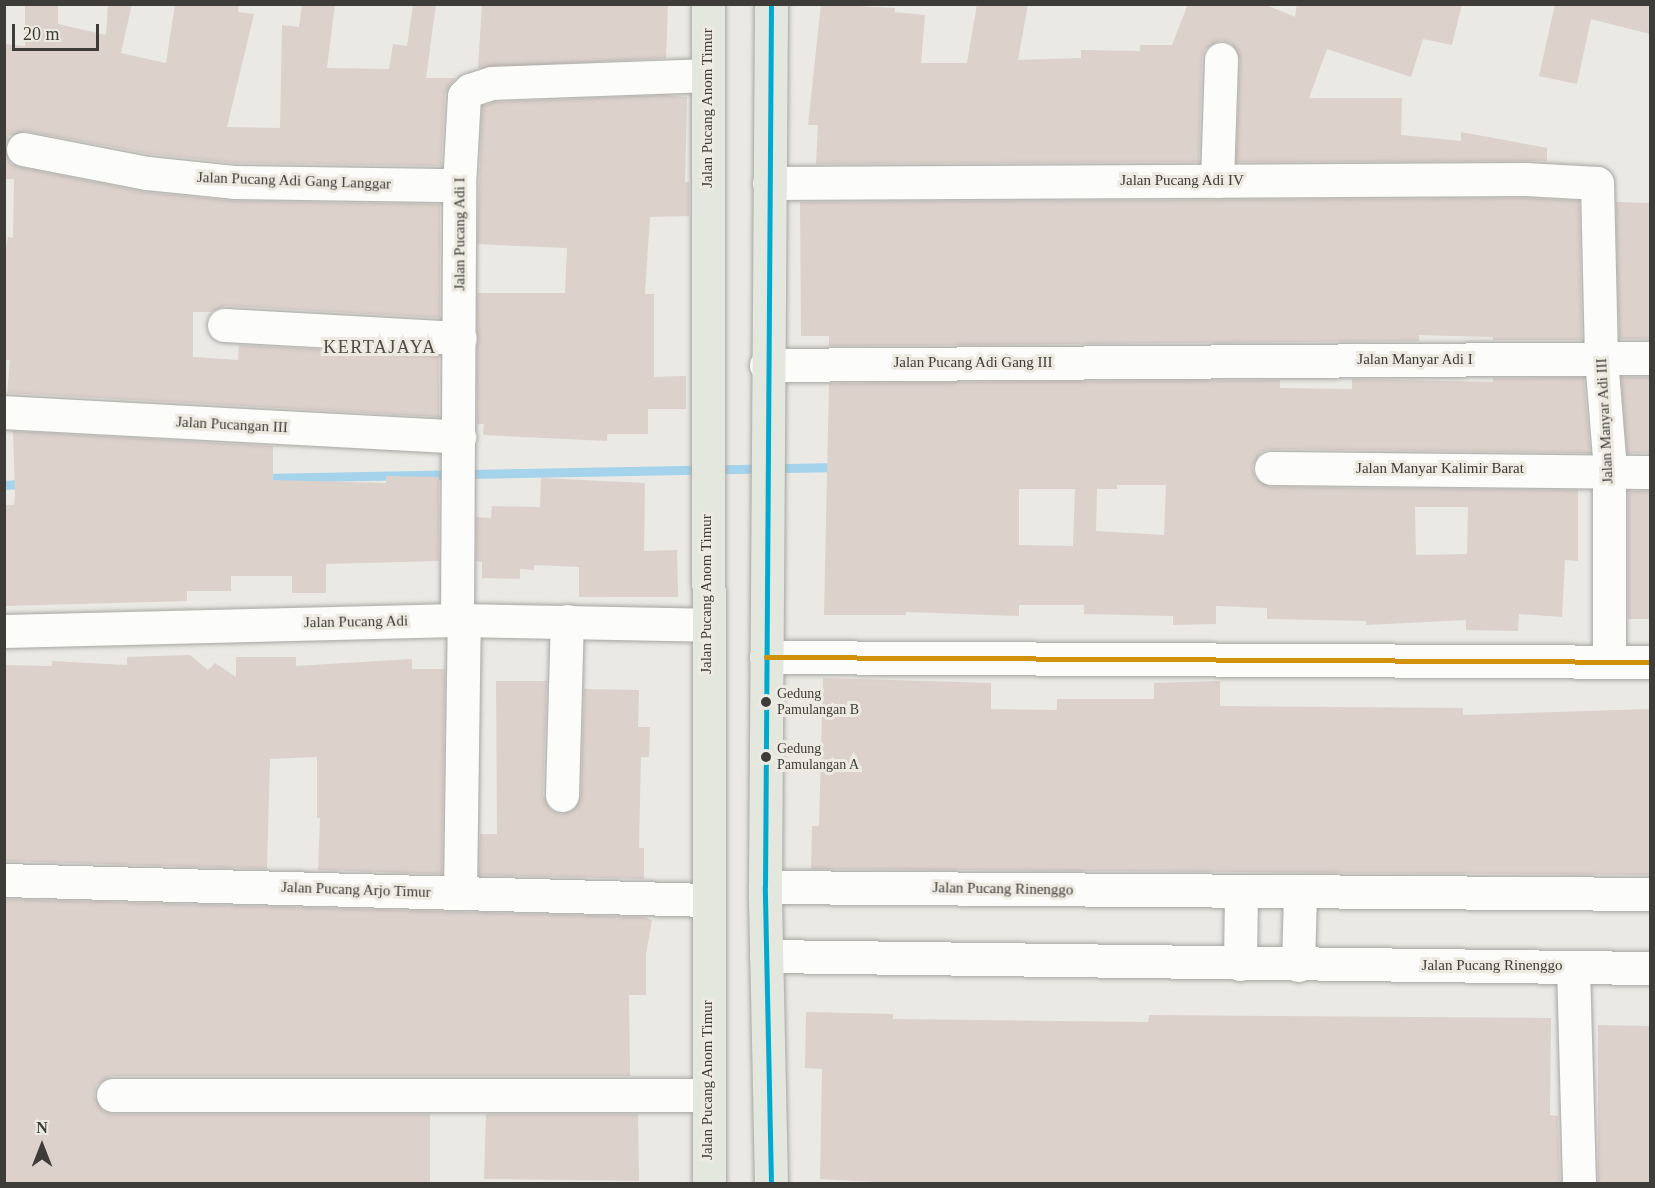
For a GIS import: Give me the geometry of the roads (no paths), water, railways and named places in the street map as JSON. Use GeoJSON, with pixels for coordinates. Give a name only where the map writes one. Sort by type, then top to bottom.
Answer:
{"type":"FeatureCollection","features":[{"type":"Feature","properties":{"kind":"main road","name":"Jalan Pucang Anom Timur"},"geometry":{"type":"LineString","coordinates":[[708,4],[709,1184]]}},
{"type":"Feature","properties":{"kind":"main road"},"geometry":{"type":"LineString","coordinates":[[771,4],[766,365],[765,887],[771,1184]]}},
{"type":"Feature","properties":{"kind":"street"},"geometry":{"type":"LineString","coordinates":[[1217,181],[1221,59]]}},
{"type":"Feature","properties":{"kind":"street","name":"Jalan Pucang Adi I"},"geometry":{"type":"LineString","coordinates":[[460,893],[459,185],[461,110],[464,96],[480,85],[707,75]]}},
{"type":"Feature","properties":{"kind":"street","name":"Jalan Pucang Adi Gang Langgar"},"geometry":{"type":"LineString","coordinates":[[23,149],[147,173],[234,182],[459,185]]}},
{"type":"Feature","properties":{"kind":"street","name":"Jalan Pucang Adi IV"},"geometry":{"type":"LineString","coordinates":[[769,183],[1594,181]]}},
{"type":"Feature","properties":{"kind":"street","name":"Jalan Manyar Adi III"},"geometry":{"type":"LineString","coordinates":[[1594,181],[1599,186],[1601,358],[1609,464],[1609,662]]}},
{"type":"Feature","properties":{"kind":"street"},"geometry":{"type":"LineString","coordinates":[[224,326],[460,338]]}},
{"type":"Feature","properties":{"kind":"street","name":"Jalan Manyar Adi I"},"geometry":{"type":"LineString","coordinates":[[1180,361],[1650,358]]}},
{"type":"Feature","properties":{"kind":"street","name":"Jalan Pucang Adi Gang III"},"geometry":{"type":"LineString","coordinates":[[766,365],[1180,361]]}},
{"type":"Feature","properties":{"kind":"street","name":"Jalan Pucangan III"},"geometry":{"type":"LineString","coordinates":[[4,412],[459,461]]}},
{"type":"Feature","properties":{"kind":"street","name":"Jalan Manyar Kalimir Barat"},"geometry":{"type":"LineString","coordinates":[[1271,468],[1609,464],[1650,472]]}},
{"type":"Feature","properties":{"kind":"street","name":"Jalan Pucang Adi"},"geometry":{"type":"LineString","coordinates":[[4,631],[460,620],[707,625]]}},
{"type":"Feature","properties":{"kind":"street"},"geometry":{"type":"LineString","coordinates":[[562,795],[567,621]]}},
{"type":"Feature","properties":{"kind":"street"},"geometry":{"type":"LineString","coordinates":[[766,657],[1650,662]]}},
{"type":"Feature","properties":{"kind":"street","name":"Jalan Pucang Arjo Timur"},"geometry":{"type":"LineString","coordinates":[[4,880],[707,900]]}},
{"type":"Feature","properties":{"kind":"street","name":"Jalan Pucang Rinenggo"},"geometry":{"type":"LineString","coordinates":[[765,887],[1650,894]]}},
{"type":"Feature","properties":{"kind":"street"},"geometry":{"type":"LineString","coordinates":[[1240,891],[1240,964]]}},
{"type":"Feature","properties":{"kind":"street"},"geometry":{"type":"LineString","coordinates":[[1298,965],[1300,892]]}},
{"type":"Feature","properties":{"kind":"street","name":"Jalan Pucang Rinenggo"},"geometry":{"type":"LineString","coordinates":[[766,956],[1650,968]]}},
{"type":"Feature","properties":{"kind":"street"},"geometry":{"type":"LineString","coordinates":[[1573,967],[1579,1184]]}},
{"type":"Feature","properties":{"kind":"street"},"geometry":{"type":"LineString","coordinates":[[113,1095],[708,1095]]}},
{"type":"Feature","properties":{"kind":"waterway"},"geometry":{"type":"LineString","coordinates":[[262,478],[839,467]]}},
{"type":"Feature","properties":{"kind":"waterway"},"geometry":{"type":"LineString","coordinates":[[4,485],[26,484]]}},
{"type":"Feature","properties":{"kind":"place","name":"Gedung Pamulangan B"},"geometry":{"type":"Point","coordinates":[766,702]}},
{"type":"Feature","properties":{"kind":"place","name":"Gedung Pamulangan A"},"geometry":{"type":"Point","coordinates":[766,757]}},
{"type":"Feature","properties":{"kind":"district","name":"KERTAJAYA"},"geometry":{"type":"Point","coordinates":[380,347]}}]}
